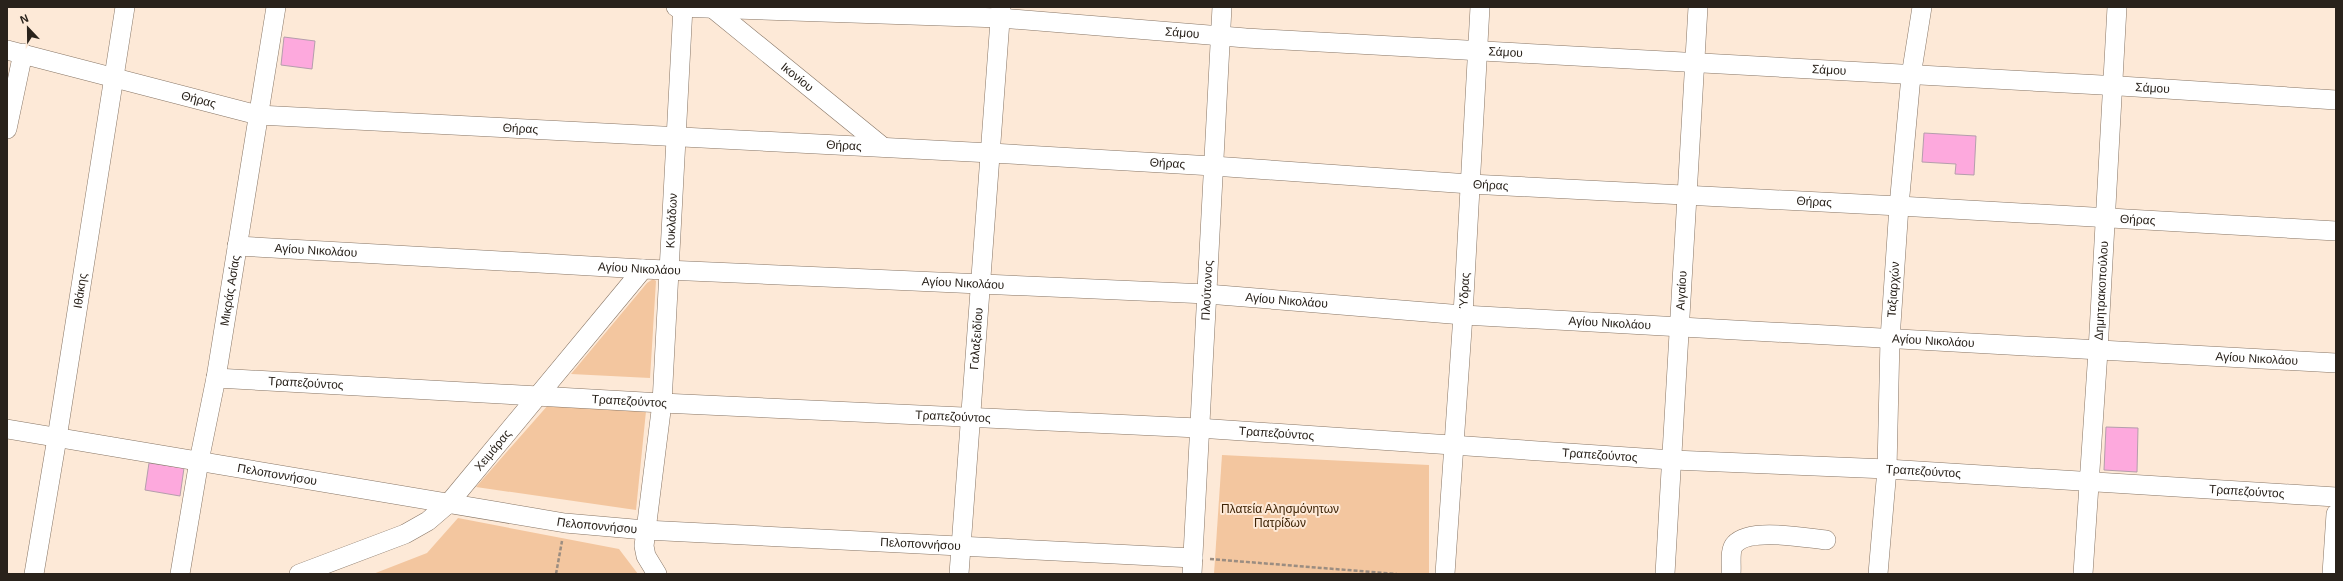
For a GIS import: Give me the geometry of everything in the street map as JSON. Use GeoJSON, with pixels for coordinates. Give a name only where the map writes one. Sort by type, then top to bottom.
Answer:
{"type":"FeatureCollection","features":[{"type":"Feature","properties":{"kind":"street","name":"Ιθάκης"},"geometry":{"type":"LineString","coordinates":[[34,574],[115,77],[125,7]]}},
{"type":"Feature","properties":{"kind":"street","name":"Μικράς Ασίας"},"geometry":{"type":"LineString","coordinates":[[180,574],[199,461],[216,378],[276,7]]}},
{"type":"Feature","properties":{"kind":"street","name":"Σάμου"},"geometry":{"type":"LineString","coordinates":[[676,7],[1000,13],[1221,37],[1911,76],[2112,85],[2336,100]]}},
{"type":"Feature","properties":{"kind":"street","name":"Κυκλάδων"},"geometry":{"type":"LineString","coordinates":[[657,574],[646,556],[644,546],[662,403],[683,7]]}},
{"type":"Feature","properties":{"kind":"street","name":"Πλούτωνος"},"geometry":{"type":"LineString","coordinates":[[1193,566],[1198,428],[1207,294],[1222,7]]}},
{"type":"Feature","properties":{"kind":"street","name":"Ύδρας"},"geometry":{"type":"LineString","coordinates":[[1445,574],[1463,315],[1480,7]]}},
{"type":"Feature","properties":{"kind":"street","name":"Αιγαίου"},"geometry":{"type":"LineString","coordinates":[[1665,574],[1673,460],[1679,326],[1696,63],[1698,7]]}},
{"type":"Feature","properties":{"kind":"street","name":"Ταξιαρχών"},"geometry":{"type":"LineString","coordinates":[[1878,574],[1887,469],[1890,339],[1899,206],[1911,76],[1922,7]]}},
{"type":"Feature","properties":{"kind":"street","name":"Δημητρακοπούλου"},"geometry":{"type":"LineString","coordinates":[[2083,574],[2106,218],[2117,7]]}},
{"type":"Feature","properties":{"kind":"street","name":"Ικονίου"},"geometry":{"type":"LineString","coordinates":[[712,8],[883,147]]}},
{"type":"Feature","properties":{"kind":"street","name":"Γαλαξειδίου"},"geometry":{"type":"LineString","coordinates":[[959,574],[970,417],[982,285],[1000,13]]}},
{"type":"Feature","properties":{"kind":"street","name":"Θήρας"},"geometry":{"type":"LineString","coordinates":[[15,52],[258,115],[677,138],[991,153],[1213,166],[1470,184],[1899,206],[2336,231]]}},
{"type":"Feature","properties":{"kind":"street"},"geometry":{"type":"LineString","coordinates":[[7,129],[15,52]]}},
{"type":"Feature","properties":{"kind":"street","name":"Αγίου Νικολάου"},"geometry":{"type":"LineString","coordinates":[[237,246],[643,269],[1207,294],[1463,315],[2336,363]]}},
{"type":"Feature","properties":{"kind":"street","name":"Χειμάρας"},"geometry":{"type":"LineString","coordinates":[[299,574],[405,534],[428,521],[449,503],[536,396],[643,269]]}},
{"type":"Feature","properties":{"kind":"street","name":"Τραπεζούντος"},"geometry":{"type":"LineString","coordinates":[[216,378],[662,403],[1198,428],[1673,460],[1887,469],[2089,483],[2336,497]]}},
{"type":"Feature","properties":{"kind":"street","name":"Πελοποννήσου"},"geometry":{"type":"LineString","coordinates":[[7,429],[565,523],[645,530],[961,546],[1193,566]]}},
{"type":"Feature","properties":{"kind":"street"},"geometry":{"type":"LineString","coordinates":[[2332,574],[2336,514]]}},
{"type":"Feature","properties":{"kind":"street"},"geometry":{"type":"LineString","coordinates":[[1731,574],[1732,549],[1735,543],[1744,537],[1758,534],[1826,540]]}},
{"type":"Feature","properties":{"kind":"path"},"geometry":{"type":"LineString","coordinates":[[556,574],[565,523]]}},
{"type":"Feature","properties":{"kind":"path"},"geometry":{"type":"LineString","coordinates":[[1193,566],[1397,574]]}},
{"type":"Feature","properties":{"kind":"green space"},"geometry":{"type":"Polygon","coordinates":[[[653,279],[656,281],[650,378],[571,374],[647,283],[653,279]]]}},
{"type":"Feature","properties":{"kind":"green space"},"geometry":{"type":"Polygon","coordinates":[[[549,404],[646,411],[636,510],[476,487],[549,404]]]}},
{"type":"Feature","properties":{"kind":"green space","name":"Πλατεία Αλησμόνητων Πατρίδων"},"geometry":{"type":"Polygon","coordinates":[[[1222,455],[1429,465],[1429,574],[1214,574],[1222,455]]]}},
{"type":"Feature","properties":{"kind":"green space"},"geometry":{"type":"Polygon","coordinates":[[[458,518],[619,549],[638,574],[373,574],[427,553],[458,518]]]}},
{"type":"Feature","properties":{"kind":"building"},"geometry":{"type":"Polygon","coordinates":[[[284,37],[315,41],[312,69],[281,65],[284,37]]]}},
{"type":"Feature","properties":{"kind":"building"},"geometry":{"type":"Polygon","coordinates":[[[1924,133],[1976,136],[1974,175],[1955,174],[1956,164],[1922,162],[1924,133]]]}},
{"type":"Feature","properties":{"kind":"building"},"geometry":{"type":"Polygon","coordinates":[[[2106,427],[2138,428],[2137,472],[2104,470],[2106,427]]]}},
{"type":"Feature","properties":{"kind":"building"},"geometry":{"type":"Polygon","coordinates":[[[149,463],[184,468],[180,496],[145,490],[149,463]]]}}]}
